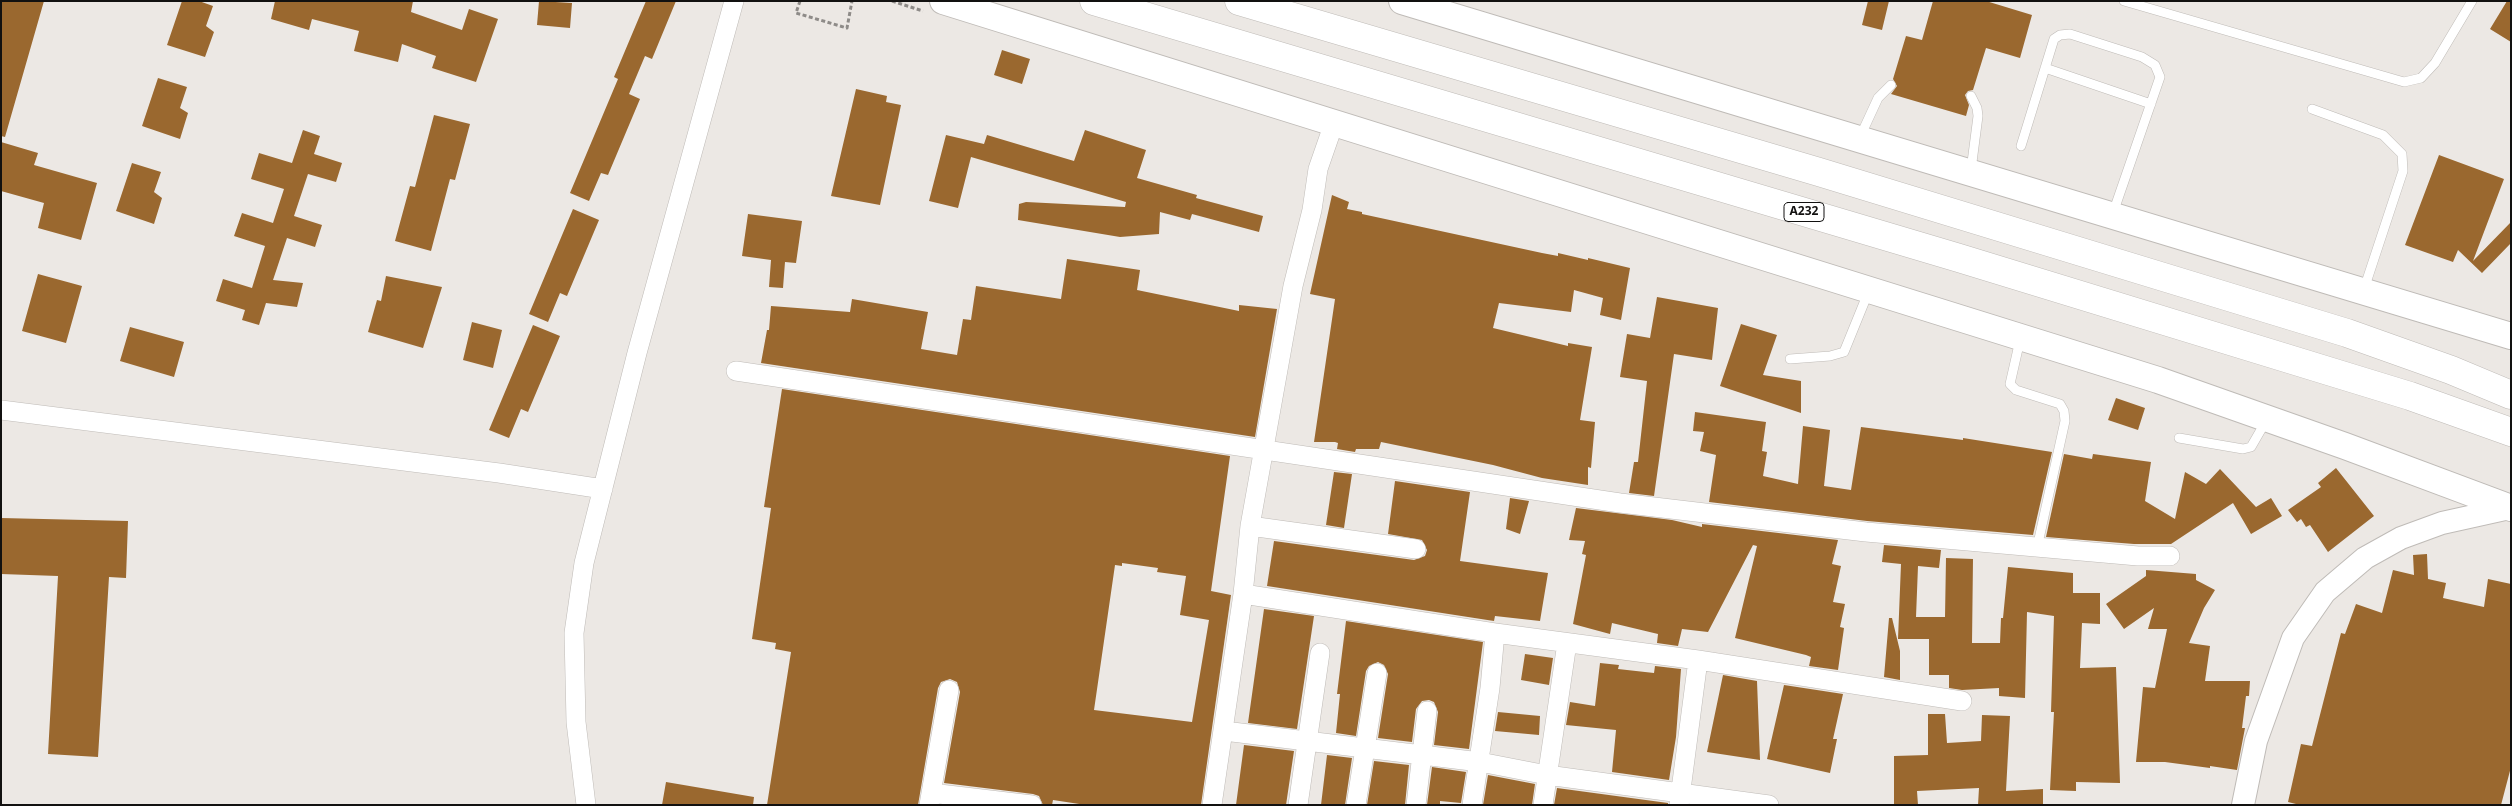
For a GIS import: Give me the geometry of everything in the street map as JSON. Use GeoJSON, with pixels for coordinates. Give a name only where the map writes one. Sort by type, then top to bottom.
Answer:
{"type":"FeatureCollection","features":[{"type":"Feature","properties":{"kind":"highway","name":"A232"},"geometry":{"type":"LineString","coordinates":[[1094,1],[2016,275],[2410,396],[2511,432]]}},
{"type":"Feature","properties":{"kind":"highway"},"geometry":{"type":"LineString","coordinates":[[1239,1],[1810,169],[2347,333],[2450,370],[2511,395]]}},
{"type":"Feature","properties":{"kind":"main road"},"geometry":{"type":"LineString","coordinates":[[943,1],[2158,380],[2510,508]]}},
{"type":"Feature","properties":{"kind":"main road"},"geometry":{"type":"LineString","coordinates":[[1402,1],[2511,336]]}},
{"type":"Feature","properties":{"kind":"street"},"geometry":{"type":"LineString","coordinates":[[586,805],[576,722],[574,633],[584,563],[637,354],[734,1]]}},
{"type":"Feature","properties":{"kind":"street"},"geometry":{"type":"LineString","coordinates":[[1212,805],[1243,594],[1250,526],[1292,286],[1312,210],[1318,169],[1334,123]]}},
{"type":"Feature","properties":{"kind":"street"},"geometry":{"type":"LineString","coordinates":[[736,371],[1620,503],[1866,532],[2138,556],[2170,556]]}},
{"type":"Feature","properties":{"kind":"street"},"geometry":{"type":"LineString","coordinates":[[1,410],[498,473],[603,489]]}},
{"type":"Feature","properties":{"kind":"street"},"geometry":{"type":"LineString","coordinates":[[2243,805],[2256,741],[2293,638],[2325,592],[2366,558],[2400,538],[2442,523],[2510,508]]}},
{"type":"Feature","properties":{"kind":"street"},"geometry":{"type":"LineString","coordinates":[[1250,526],[1416,549]]}},
{"type":"Feature","properties":{"kind":"street"},"geometry":{"type":"LineString","coordinates":[[1243,594],[1495,633],[1698,660],[1962,701]]}},
{"type":"Feature","properties":{"kind":"street"},"geometry":{"type":"LineString","coordinates":[[1472,805],[1490,688],[1495,633]]}},
{"type":"Feature","properties":{"kind":"street"},"geometry":{"type":"LineString","coordinates":[[1542,805],[1567,643]]}},
{"type":"Feature","properties":{"kind":"street"},"geometry":{"type":"LineString","coordinates":[[1298,805],[1320,653]]}},
{"type":"Feature","properties":{"kind":"street"},"geometry":{"type":"LineString","coordinates":[[1680,798],[1698,660]]}},
{"type":"Feature","properties":{"kind":"street"},"geometry":{"type":"LineString","coordinates":[[1356,805],[1377,673]]}},
{"type":"Feature","properties":{"kind":"street"},"geometry":{"type":"LineString","coordinates":[[949,690],[930,799],[1032,805]]}},
{"type":"Feature","properties":{"kind":"street"},"geometry":{"type":"LineString","coordinates":[[1416,805],[1427,711]]}},
{"type":"Feature","properties":{"kind":"street"},"geometry":{"type":"LineString","coordinates":[[1224,731],[1480,762],[1680,798],[1770,805]]}},
{"type":"Feature","properties":{"kind":"lane"},"geometry":{"type":"LineString","coordinates":[[2124,1],[2404,82],[2420,78],[2435,63],[2472,1]]}},
{"type":"Feature","properties":{"kind":"lane"},"geometry":{"type":"LineString","coordinates":[[2022,146],[2054,39],[2060,35],[2070,34],[2142,57],[2155,65],[2160,76],[2112,216]]}},
{"type":"Feature","properties":{"kind":"lane"},"geometry":{"type":"LineString","coordinates":[[2045,68],[2151,104]]}},
{"type":"Feature","properties":{"kind":"lane"},"geometry":{"type":"LineString","coordinates":[[1859,140],[1878,98],[1892,85]]}},
{"type":"Feature","properties":{"kind":"lane"},"geometry":{"type":"LineString","coordinates":[[1971,96],[1977,108],[1978,116],[1971,173]]}},
{"type":"Feature","properties":{"kind":"lane"},"geometry":{"type":"LineString","coordinates":[[2312,110],[2383,135],[2402,154],[2403,171],[2363,291]]}},
{"type":"Feature","properties":{"kind":"lane"},"geometry":{"type":"LineString","coordinates":[[1790,359],[1830,356],[1844,352],[1869,290]]}},
{"type":"Feature","properties":{"kind":"lane"},"geometry":{"type":"LineString","coordinates":[[2020,338],[2010,384],[2016,390],[2060,404],[2064,416],[2037,548]]}},
{"type":"Feature","properties":{"kind":"lane"},"geometry":{"type":"LineString","coordinates":[[2178,438],[2243,449],[2251,447],[2267,419]]}},
{"type":"Feature","properties":{"kind":"path"},"geometry":{"type":"LineString","coordinates":[[800,1],[796,13],[846,28],[852,1]]}},
{"type":"Feature","properties":{"kind":"building"},"geometry":{"type":"Polygon","coordinates":[[[1,1],[44,1],[5,137],[1,136],[1,1]]]}},
{"type":"Feature","properties":{"kind":"building"},"geometry":{"type":"Polygon","coordinates":[[[182,1],[199,1],[213,6],[206,26],[214,32],[205,57],[167,45],[182,1]]]}},
{"type":"Feature","properties":{"kind":"building"},"geometry":{"type":"Polygon","coordinates":[[[275,1],[413,1],[411,12],[462,30],[469,9],[498,19],[476,82],[432,68],[436,56],[402,44],[398,62],[354,51],[359,31],[312,19],[309,30],[271,19],[275,1]]]}},
{"type":"Feature","properties":{"kind":"building"},"geometry":{"type":"Polygon","coordinates":[[[539,1],[572,3],[570,28],[537,25],[539,1]]]}},
{"type":"Feature","properties":{"kind":"building"},"geometry":{"type":"Polygon","coordinates":[[[646,1],[676,1],[652,59],[645,56],[629,94],[640,99],[608,175],[601,173],[589,201],[570,193],[618,79],[614,77],[646,1]]]}},
{"type":"Feature","properties":{"kind":"building"},"geometry":{"type":"Polygon","coordinates":[[[1868,1],[1889,1],[1882,30],[1862,25],[1868,1]]]}},
{"type":"Feature","properties":{"kind":"building"},"geometry":{"type":"Polygon","coordinates":[[[1933,1],[1986,1],[2032,15],[2020,58],[1986,48],[1973,90],[1968,91],[1965,95],[1969,105],[1966,116],[1891,94],[1897,86],[1893,79],[1906,36],[1922,40],[1933,1]]]}},
{"type":"Feature","properties":{"kind":"building"},"geometry":{"type":"Polygon","coordinates":[[[2507,1],[2511,1],[2511,42],[2490,29],[2507,1]]]}},
{"type":"Feature","properties":{"kind":"building"},"geometry":{"type":"Polygon","coordinates":[[[1002,50],[1030,59],[1022,84],[994,75],[1002,50]]]}},
{"type":"Feature","properties":{"kind":"building"},"geometry":{"type":"Polygon","coordinates":[[[158,78],[187,87],[180,108],[188,113],[180,139],[142,126],[158,78]]]}},
{"type":"Feature","properties":{"kind":"building"},"geometry":{"type":"Polygon","coordinates":[[[856,89],[887,96],[886,102],[901,105],[880,205],[831,196],[856,89]]]}},
{"type":"Feature","properties":{"kind":"building"},"geometry":{"type":"Polygon","coordinates":[[[434,115],[470,124],[455,180],[450,179],[431,251],[395,241],[410,186],[415,187],[434,115]]]}},
{"type":"Feature","properties":{"kind":"building"},"geometry":{"type":"Polygon","coordinates":[[[303,130],[320,136],[314,154],[342,163],[336,182],[308,174],[294,216],[322,225],[315,247],[287,238],[273,280],[303,283],[297,307],[266,303],[259,325],[242,320],[245,310],[216,301],[223,279],[252,288],[265,246],[234,236],[242,213],[273,223],[284,189],[251,179],[259,153],[292,163],[303,130]]]}},
{"type":"Feature","properties":{"kind":"building"},"geometry":{"type":"Polygon","coordinates":[[[1085,130],[1146,150],[1137,178],[1197,195],[1196,198],[1263,216],[1259,232],[1192,214],[1190,220],[1160,212],[1159,234],[1120,237],[1018,220],[1019,204],[1026,202],[1125,207],[1126,202],[971,157],[958,208],[929,201],[946,135],[984,144],[987,135],[1074,161],[1085,130]]]}},
{"type":"Feature","properties":{"kind":"building"},"geometry":{"type":"Polygon","coordinates":[[[1,142],[38,153],[34,165],[97,183],[81,240],[38,228],[44,203],[1,191],[1,142]]]}},
{"type":"Feature","properties":{"kind":"building"},"geometry":{"type":"Polygon","coordinates":[[[2439,155],[2504,179],[2473,261],[2511,222],[2511,243],[2482,273],[2458,250],[2453,262],[2405,245],[2439,155]]]}},
{"type":"Feature","properties":{"kind":"building"},"geometry":{"type":"Polygon","coordinates":[[[132,163],[161,172],[154,192],[162,198],[154,224],[116,211],[132,163]]]}},
{"type":"Feature","properties":{"kind":"building"},"geometry":{"type":"Polygon","coordinates":[[[1332,195],[1349,202],[1347,209],[1362,212],[1362,214],[1542,253],[1558,256],[1558,253],[1588,260],[1588,258],[1630,268],[1621,320],[1600,315],[1603,298],[1574,290],[1571,312],[1499,303],[1493,328],[1568,346],[1568,343],[1592,347],[1580,420],[1595,422],[1591,468],[1588,467],[1588,485],[1542,478],[1493,465],[1381,442],[1379,449],[1356,449],[1355,452],[1337,449],[1338,443],[1335,442],[1314,442],[1335,299],[1310,294],[1332,195]]]}},
{"type":"Feature","properties":{"kind":"building"},"geometry":{"type":"Polygon","coordinates":[[[573,209],[599,220],[567,296],[560,293],[548,322],[529,314],[573,209]]]}},
{"type":"Feature","properties":{"kind":"building"},"geometry":{"type":"Polygon","coordinates":[[[748,214],[802,221],[796,263],[785,262],[783,288],[769,287],[771,260],[742,256],[748,214]]]}},
{"type":"Feature","properties":{"kind":"building"},"geometry":{"type":"Polygon","coordinates":[[[1067,259],[1140,270],[1137,290],[1239,311],[1239,305],[1277,309],[1255,437],[761,363],[767,330],[769,330],[771,306],[850,312],[852,299],[928,312],[921,349],[957,355],[963,319],[971,320],[976,286],[1061,299],[1067,259]]]}},
{"type":"Feature","properties":{"kind":"building"},"geometry":{"type":"Polygon","coordinates":[[[38,274],[82,286],[66,343],[22,331],[38,274]]]}},
{"type":"Feature","properties":{"kind":"building"},"geometry":{"type":"Polygon","coordinates":[[[386,276],[442,287],[423,348],[368,332],[377,300],[381,301],[386,276]]]}},
{"type":"Feature","properties":{"kind":"building"},"geometry":{"type":"Polygon","coordinates":[[[1657,297],[1718,308],[1712,360],[1674,354],[1654,496],[1629,493],[1634,462],[1638,462],[1647,381],[1620,377],[1627,334],[1650,338],[1657,297]]]}},
{"type":"Feature","properties":{"kind":"building"},"geometry":{"type":"Polygon","coordinates":[[[472,322],[502,330],[493,368],[463,360],[472,322]]]}},
{"type":"Feature","properties":{"kind":"building"},"geometry":{"type":"Polygon","coordinates":[[[1741,324],[1777,335],[1763,375],[1801,381],[1801,413],[1720,386],[1741,324]]]}},
{"type":"Feature","properties":{"kind":"building"},"geometry":{"type":"Polygon","coordinates":[[[533,325],[560,336],[528,412],[521,409],[509,438],[489,430],[533,325]]]}},
{"type":"Feature","properties":{"kind":"building"},"geometry":{"type":"Polygon","coordinates":[[[130,327],[184,342],[174,377],[120,361],[130,327]]]}},
{"type":"Feature","properties":{"kind":"building"},"geometry":{"type":"Polygon","coordinates":[[[782,389],[1230,456],[1211,591],[1231,595],[1201,805],[1086,805],[1053,800],[1052,805],[1043,805],[1039,796],[1033,794],[944,783],[960,692],[957,682],[950,679],[941,682],[938,688],[918,805],[767,805],[791,652],[775,649],[776,643],[752,639],[771,508],[764,507],[782,389]],[[1122,563],[1122,566],[1115,565],[1094,710],[1192,722],[1209,620],[1180,615],[1186,576],[1157,572],[1158,568],[1122,563]]]}},
{"type":"Feature","properties":{"kind":"building"},"geometry":{"type":"Polygon","coordinates":[[[2116,398],[2145,408],[2138,430],[2108,420],[2116,398]]]}},
{"type":"Feature","properties":{"kind":"building"},"geometry":{"type":"Polygon","coordinates":[[[1695,412],[1766,422],[1762,451],[1767,452],[1763,476],[1798,484],[1803,426],[1830,430],[1824,486],[1851,490],[1861,427],[1963,440],[1963,438],[2052,452],[2033,535],[1867,521],[1709,502],[1716,455],[1700,451],[1704,432],[1693,431],[1695,412]]]}},
{"type":"Feature","properties":{"kind":"building"},"geometry":{"type":"Polygon","coordinates":[[[2064,454],[2092,459],[2093,454],[2151,462],[2145,501],[2175,519],[2185,472],[2206,484],[2220,469],[2256,507],[2271,498],[2282,516],[2251,534],[2233,503],[2171,544],[2134,544],[2046,537],[2064,454]]]}},
{"type":"Feature","properties":{"kind":"building"},"geometry":{"type":"Polygon","coordinates":[[[2336,468],[2374,516],[2328,552],[2310,525],[2306,527],[2301,519],[2297,522],[2288,510],[2321,487],[2318,483],[2336,468]]]}},
{"type":"Feature","properties":{"kind":"building"},"geometry":{"type":"Polygon","coordinates":[[[1334,472],[1352,474],[1344,528],[1326,525],[1334,472]]]}},
{"type":"Feature","properties":{"kind":"building"},"geometry":{"type":"Polygon","coordinates":[[[1395,481],[1470,492],[1460,561],[1548,573],[1540,621],[1495,616],[1494,621],[1267,586],[1274,541],[1414,560],[1425,556],[1427,550],[1422,540],[1388,534],[1395,481]]]}},
{"type":"Feature","properties":{"kind":"building"},"geometry":{"type":"Polygon","coordinates":[[[1510,498],[1529,501],[1520,534],[1506,529],[1510,498]]]}},
{"type":"Feature","properties":{"kind":"building"},"geometry":{"type":"Polygon","coordinates":[[[1576,508],[1672,520],[1702,527],[1702,524],[1838,540],[1832,564],[1841,566],[1833,602],[1845,604],[1840,627],[1844,628],[1838,670],[1809,666],[1811,657],[1806,655],[1735,638],[1757,546],[1753,545],[1708,632],[1682,629],[1678,646],[1657,643],[1658,634],[1612,623],[1610,634],[1573,624],[1586,555],[1582,554],[1585,541],[1569,540],[1576,508]]]}},
{"type":"Feature","properties":{"kind":"building"},"geometry":{"type":"Polygon","coordinates":[[[1,518],[128,521],[126,578],[109,577],[98,757],[48,754],[58,576],[1,574],[1,518]]]}},
{"type":"Feature","properties":{"kind":"building"},"geometry":{"type":"Polygon","coordinates":[[[1884,545],[1941,550],[1939,568],[1918,566],[1916,617],[1945,617],[1946,558],[1973,559],[1972,643],[2000,643],[2001,618],[2003,618],[2008,567],[2073,573],[2073,593],[2100,593],[2100,624],[2082,623],[2080,668],[2116,667],[2120,783],[2076,782],[2076,791],[2050,790],[2054,712],[2051,712],[2054,616],[2027,612],[2025,698],[1999,696],[1999,688],[1962,690],[1949,688],[1949,675],[1929,675],[1929,639],[1898,639],[1901,564],[1882,562],[1884,545]]]}},
{"type":"Feature","properties":{"kind":"building"},"geometry":{"type":"Polygon","coordinates":[[[2427,554],[2428,579],[2446,583],[2443,598],[2484,607],[2488,579],[2511,584],[2511,767],[2501,805],[2300,805],[2288,802],[2301,744],[2312,746],[2341,633],[2345,634],[2356,604],[2382,613],[2393,570],[2414,575],[2413,555],[2427,554]]]}},
{"type":"Feature","properties":{"kind":"building"},"geometry":{"type":"Polygon","coordinates":[[[2146,570],[2196,574],[2196,580],[2215,590],[2204,608],[2189,643],[2210,646],[2205,681],[2250,681],[2249,696],[2246,696],[2242,728],[2245,728],[2237,770],[2165,762],[2136,762],[2143,687],[2155,688],[2167,629],[2148,629],[2154,608],[2124,629],[2106,604],[2146,576],[2146,570]]]}},
{"type":"Feature","properties":{"kind":"building"},"geometry":{"type":"Polygon","coordinates":[[[1264,609],[1314,616],[1297,729],[1248,723],[1264,609]]]}},
{"type":"Feature","properties":{"kind":"building"},"geometry":{"type":"Polygon","coordinates":[[[1889,618],[1892,618],[1900,651],[1900,680],[1884,677],[1889,618]]]}},
{"type":"Feature","properties":{"kind":"building"},"geometry":{"type":"Polygon","coordinates":[[[1346,621],[1483,642],[1469,749],[1434,745],[1438,712],[1434,702],[1429,700],[1422,701],[1416,709],[1412,742],[1378,738],[1388,674],[1384,665],[1378,662],[1369,666],[1366,671],[1356,736],[1336,733],[1340,694],[1337,694],[1346,621]]]}},
{"type":"Feature","properties":{"kind":"building"},"geometry":{"type":"Polygon","coordinates":[[[1525,654],[1553,658],[1549,685],[1521,680],[1525,654]]]}},
{"type":"Feature","properties":{"kind":"building"},"geometry":{"type":"Polygon","coordinates":[[[1600,663],[1619,665],[1618,669],[1654,673],[1655,666],[1681,669],[1676,737],[1669,780],[1612,772],[1616,730],[1566,725],[1570,702],[1595,706],[1600,663]]]}},
{"type":"Feature","properties":{"kind":"building"},"geometry":{"type":"Polygon","coordinates":[[[1723,675],[1757,681],[1760,760],[1707,752],[1723,675]]]}},
{"type":"Feature","properties":{"kind":"building"},"geometry":{"type":"Polygon","coordinates":[[[1784,685],[1843,694],[1833,739],[1837,739],[1830,773],[1767,759],[1784,685]]]}},
{"type":"Feature","properties":{"kind":"building"},"geometry":{"type":"Polygon","coordinates":[[[1498,712],[1540,716],[1539,735],[1495,731],[1498,712]]]}},
{"type":"Feature","properties":{"kind":"building"},"geometry":{"type":"Polygon","coordinates":[[[1928,714],[1945,714],[1947,743],[1981,741],[1982,715],[2010,716],[2006,791],[2043,789],[2043,805],[1978,805],[1979,788],[1917,791],[1918,805],[1894,805],[1894,756],[1928,755],[1928,714]]]}},
{"type":"Feature","properties":{"kind":"building"},"geometry":{"type":"Polygon","coordinates":[[[1244,745],[1294,751],[1286,805],[1236,805],[1244,745]]]}},
{"type":"Feature","properties":{"kind":"building"},"geometry":{"type":"Polygon","coordinates":[[[1327,755],[1352,758],[1345,805],[1321,805],[1327,755]]]}},
{"type":"Feature","properties":{"kind":"building"},"geometry":{"type":"Polygon","coordinates":[[[1374,761],[1409,765],[1405,805],[1367,805],[1374,761]]]}},
{"type":"Feature","properties":{"kind":"building"},"geometry":{"type":"Polygon","coordinates":[[[1432,767],[1466,772],[1461,803],[1440,801],[1440,805],[1427,805],[1432,767]]]}},
{"type":"Feature","properties":{"kind":"building"},"geometry":{"type":"Polygon","coordinates":[[[1488,775],[1535,784],[1532,805],[1483,805],[1488,775]]]}},
{"type":"Feature","properties":{"kind":"building"},"geometry":{"type":"Polygon","coordinates":[[[666,782],[754,797],[753,805],[662,805],[666,782]]]}},
{"type":"Feature","properties":{"kind":"building"},"geometry":{"type":"Polygon","coordinates":[[[1557,788],[1668,803],[1668,805],[1554,805],[1557,788]]]}}]}
